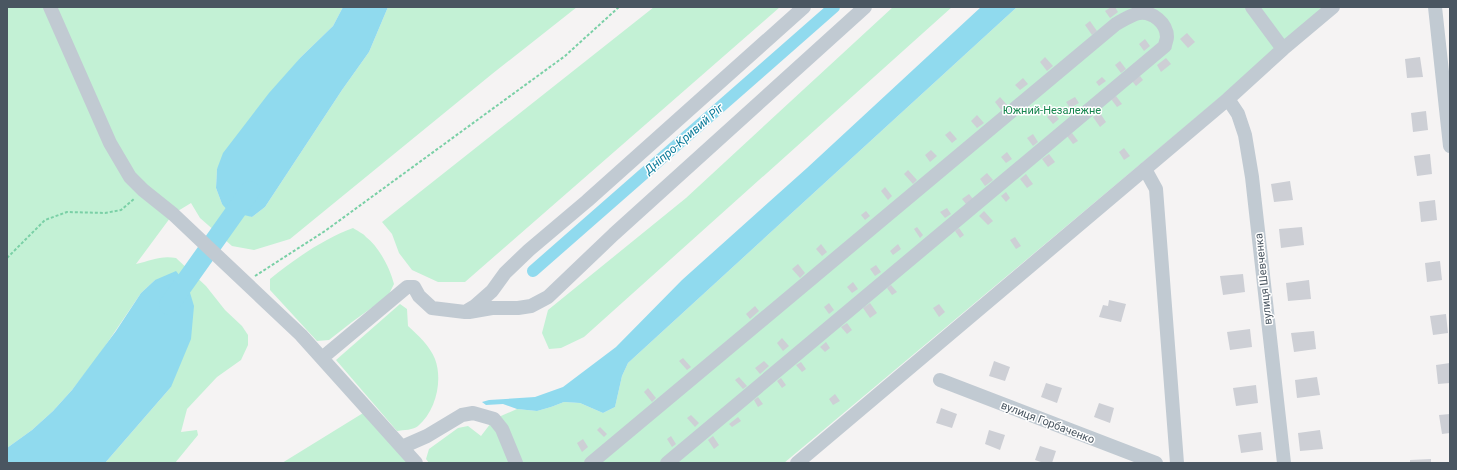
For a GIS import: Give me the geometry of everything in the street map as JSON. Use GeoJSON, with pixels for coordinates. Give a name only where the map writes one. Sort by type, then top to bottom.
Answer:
{"type":"FeatureCollection","features":[{"type":"Feature","properties":{"kind":"street"},"geometry":{"type":"LineString","coordinates":[[50,7],[110,143],[130,177],[143,190],[173,214],[301,335],[416,463]]}},
{"type":"Feature","properties":{"kind":"street"},"geometry":{"type":"LineString","coordinates":[[465,312],[475,306],[492,291],[505,272],[529,250],[592,196],[804,7]]}},
{"type":"Feature","properties":{"kind":"street"},"geometry":{"type":"LineString","coordinates":[[322,358],[407,286],[414,287],[419,296],[432,308],[465,312],[492,308],[518,308],[531,306],[548,297],[614,234],[865,7]]}},
{"type":"Feature","properties":{"kind":"street"},"geometry":{"type":"LineString","coordinates":[[1252,7],[1283,49]]}},
{"type":"Feature","properties":{"kind":"street"},"geometry":{"type":"LineString","coordinates":[[797,463],[1228,99],[1283,49],[1334,7]]}},
{"type":"Feature","properties":{"kind":"street"},"geometry":{"type":"LineString","coordinates":[[1435,7],[1450,146]]}},
{"type":"Feature","properties":{"kind":"street"},"geometry":{"type":"LineString","coordinates":[[591,463],[1116,24],[1139,13],[1148,13],[1157,18],[1164,26],[1167,36],[1165,46],[667,463]]}},
{"type":"Feature","properties":{"kind":"street","name":"вулиця Шевченка"},"geometry":{"type":"LineString","coordinates":[[1228,99],[1238,114],[1245,135],[1252,176],[1284,463]]}},
{"type":"Feature","properties":{"kind":"street"},"geometry":{"type":"LineString","coordinates":[[1145,169],[1156,189],[1177,463]]}},
{"type":"Feature","properties":{"kind":"street","name":"вулиця Горбаченко"},"geometry":{"type":"LineString","coordinates":[[940,380],[1156,463]]}},
{"type":"Feature","properties":{"kind":"street"},"geometry":{"type":"LineString","coordinates":[[402,447],[427,436],[462,415],[473,413],[494,419],[502,429],[516,463]]}},
{"type":"Feature","properties":{"kind":"path"},"geometry":{"type":"LineString","coordinates":[[241,277],[325,231],[559,60],[619,7]]}},
{"type":"Feature","properties":{"kind":"path"},"geometry":{"type":"LineString","coordinates":[[7,258],[45,220],[67,212],[105,213],[121,210],[143,190]]}},
{"type":"Feature","properties":{"kind":"green space"},"geometry":{"type":"Polygon","coordinates":[[[7,7],[343,7],[333,26],[301,57],[217,169],[216,188],[222,204],[252,217],[265,207],[342,90],[369,52],[388,7],[577,7],[492,74],[290,239],[254,250],[232,246],[200,218],[191,203],[173,214],[136,264],[160,258],[176,258],[206,286],[225,310],[242,326],[248,335],[248,345],[241,360],[217,377],[187,409],[181,432],[197,430],[198,435],[175,463],[105,463],[171,387],[155,280],[141,293],[97,358],[72,390],[53,411],[32,430],[7,448],[7,7]]]}},
{"type":"Feature","properties":{"kind":"green space"},"geometry":{"type":"Polygon","coordinates":[[[654,7],[780,7],[465,282],[438,282],[412,270],[399,253],[392,234],[382,222],[654,7]]]}},
{"type":"Feature","properties":{"kind":"green space"},"geometry":{"type":"Polygon","coordinates":[[[893,7],[952,7],[584,337],[561,348],[549,349],[542,333],[548,310],[686,198],[893,7]]]}},
{"type":"Feature","properties":{"kind":"green space","name":"Южний-Незалежне"},"geometry":{"type":"Polygon","coordinates":[[[1017,7],[1333,7],[1249,73],[784,463],[429,463],[426,459],[429,449],[458,428],[468,426],[481,436],[494,419],[517,409],[537,411],[564,402],[580,403],[603,413],[615,407],[622,376],[628,363],[1017,7]]]}},
{"type":"Feature","properties":{"kind":"green space"},"geometry":{"type":"Polygon","coordinates":[[[353,228],[362,233],[371,241],[380,252],[390,271],[394,284],[388,296],[329,340],[317,341],[270,290],[270,279],[310,250],[342,232],[353,228]]]}},
{"type":"Feature","properties":{"kind":"green space"},"geometry":{"type":"Polygon","coordinates":[[[400,304],[407,309],[408,326],[416,333],[433,354],[437,367],[438,385],[433,404],[424,420],[414,428],[397,431],[336,360],[400,304]]]}},
{"type":"Feature","properties":{"kind":"green space"},"geometry":{"type":"Polygon","coordinates":[[[368,410],[416,463],[282,463],[368,410]]]}},
{"type":"Feature","properties":{"kind":"water"},"geometry":{"type":"Polygon","coordinates":[[[343,7],[388,7],[369,52],[342,90],[265,207],[252,217],[228,211],[222,204],[216,188],[217,169],[223,153],[269,93],[301,57],[333,26],[343,7]]]}},
{"type":"Feature","properties":{"kind":"water"},"geometry":{"type":"Polygon","coordinates":[[[981,7],[1017,7],[628,363],[622,376],[615,407],[603,413],[580,403],[564,402],[537,411],[517,409],[503,404],[486,405],[482,402],[489,400],[535,397],[563,387],[616,347],[682,280],[807,168],[981,7]]]}},
{"type":"Feature","properties":{"kind":"water"},"geometry":{"type":"Polygon","coordinates":[[[176,271],[188,286],[194,306],[191,339],[171,387],[105,463],[7,463],[7,448],[32,430],[53,411],[72,390],[116,331],[141,293],[155,280],[176,271]]]}},
{"type":"Feature","properties":{"kind":"building"},"geometry":{"type":"Polygon","coordinates":[[[1111,7],[1115,7],[1118,12],[1110,18],[1105,11],[1111,7]]]}},
{"type":"Feature","properties":{"kind":"building"},"geometry":{"type":"Polygon","coordinates":[[[1090,21],[1097,31],[1092,35],[1085,25],[1090,21]]]}},
{"type":"Feature","properties":{"kind":"building"},"geometry":{"type":"Polygon","coordinates":[[[1187,33],[1195,42],[1188,48],[1180,39],[1187,33]]]}},
{"type":"Feature","properties":{"kind":"building"},"geometry":{"type":"Polygon","coordinates":[[[1145,39],[1150,46],[1144,51],[1139,44],[1145,39]]]}},
{"type":"Feature","properties":{"kind":"building"},"geometry":{"type":"Polygon","coordinates":[[[1045,57],[1053,66],[1047,71],[1040,62],[1045,57]]]}},
{"type":"Feature","properties":{"kind":"building"},"geometry":{"type":"Polygon","coordinates":[[[1420,57],[1423,77],[1407,78],[1405,59],[1420,57]]]}},
{"type":"Feature","properties":{"kind":"building"},"geometry":{"type":"Polygon","coordinates":[[[1166,58],[1171,64],[1161,72],[1157,65],[1166,58]]]}},
{"type":"Feature","properties":{"kind":"building"},"geometry":{"type":"Polygon","coordinates":[[[1120,61],[1126,69],[1121,73],[1115,65],[1120,61]]]}},
{"type":"Feature","properties":{"kind":"building"},"geometry":{"type":"Polygon","coordinates":[[[1140,76],[1143,80],[1136,86],[1132,81],[1140,76]]]}},
{"type":"Feature","properties":{"kind":"building"},"geometry":{"type":"Polygon","coordinates":[[[1102,77],[1106,81],[1099,86],[1096,82],[1102,77]]]}},
{"type":"Feature","properties":{"kind":"building"},"geometry":{"type":"Polygon","coordinates":[[[1023,78],[1028,84],[1020,90],[1015,85],[1023,78]]]}},
{"type":"Feature","properties":{"kind":"building"},"geometry":{"type":"Polygon","coordinates":[[[1116,96],[1122,104],[1117,107],[1111,99],[1116,96]]]}},
{"type":"Feature","properties":{"kind":"building"},"geometry":{"type":"Polygon","coordinates":[[[1000,97],[1007,105],[1001,110],[995,102],[1000,97]]]}},
{"type":"Feature","properties":{"kind":"building"},"geometry":{"type":"Polygon","coordinates":[[[1075,97],[1079,103],[1070,108],[1066,102],[1075,97]]]}},
{"type":"Feature","properties":{"kind":"building"},"geometry":{"type":"Polygon","coordinates":[[[1426,111],[1428,130],[1413,132],[1411,113],[1426,111]]]}},
{"type":"Feature","properties":{"kind":"building"},"geometry":{"type":"Polygon","coordinates":[[[1053,112],[1059,119],[1053,124],[1047,117],[1053,112]]]}},
{"type":"Feature","properties":{"kind":"building"},"geometry":{"type":"Polygon","coordinates":[[[1100,113],[1106,122],[1100,127],[1093,117],[1100,113]]]}},
{"type":"Feature","properties":{"kind":"building"},"geometry":{"type":"Polygon","coordinates":[[[977,115],[984,123],[977,128],[971,121],[977,115]]]}},
{"type":"Feature","properties":{"kind":"building"},"geometry":{"type":"Polygon","coordinates":[[[950,131],[957,139],[952,143],[945,135],[950,131]]]}},
{"type":"Feature","properties":{"kind":"building"},"geometry":{"type":"Polygon","coordinates":[[[1072,133],[1078,141],[1073,144],[1067,136],[1072,133]]]}},
{"type":"Feature","properties":{"kind":"building"},"geometry":{"type":"Polygon","coordinates":[[[1033,134],[1038,142],[1033,146],[1027,138],[1033,134]]]}},
{"type":"Feature","properties":{"kind":"building"},"geometry":{"type":"Polygon","coordinates":[[[1124,148],[1130,156],[1124,160],[1119,152],[1124,148]]]}},
{"type":"Feature","properties":{"kind":"building"},"geometry":{"type":"Polygon","coordinates":[[[931,150],[937,156],[930,162],[925,155],[931,150]]]}},
{"type":"Feature","properties":{"kind":"building"},"geometry":{"type":"Polygon","coordinates":[[[1007,152],[1012,159],[1006,163],[1001,157],[1007,152]]]}},
{"type":"Feature","properties":{"kind":"building"},"geometry":{"type":"Polygon","coordinates":[[[1049,154],[1055,162],[1048,167],[1042,159],[1049,154]]]}},
{"type":"Feature","properties":{"kind":"building"},"geometry":{"type":"Polygon","coordinates":[[[1430,154],[1432,174],[1417,176],[1414,156],[1430,154]]]}},
{"type":"Feature","properties":{"kind":"building"},"geometry":{"type":"Polygon","coordinates":[[[908,170],[917,180],[913,184],[904,174],[908,170]]]}},
{"type":"Feature","properties":{"kind":"building"},"geometry":{"type":"Polygon","coordinates":[[[987,173],[993,180],[985,186],[980,179],[987,173]]]}},
{"type":"Feature","properties":{"kind":"building"},"geometry":{"type":"Polygon","coordinates":[[[1026,174],[1033,184],[1027,188],[1020,179],[1026,174]]]}},
{"type":"Feature","properties":{"kind":"building"},"geometry":{"type":"Polygon","coordinates":[[[1290,181],[1293,200],[1274,202],[1271,184],[1290,181]]]}},
{"type":"Feature","properties":{"kind":"building"},"geometry":{"type":"Polygon","coordinates":[[[885,187],[892,196],[888,200],[881,191],[885,187]]]}},
{"type":"Feature","properties":{"kind":"building"},"geometry":{"type":"Polygon","coordinates":[[[1006,192],[1010,198],[1006,202],[1001,196],[1006,192]]]}},
{"type":"Feature","properties":{"kind":"building"},"geometry":{"type":"Polygon","coordinates":[[[969,194],[973,199],[966,204],[962,199],[969,194]]]}},
{"type":"Feature","properties":{"kind":"building"},"geometry":{"type":"Polygon","coordinates":[[[1435,200],[1437,220],[1421,222],[1419,202],[1435,200]]]}},
{"type":"Feature","properties":{"kind":"building"},"geometry":{"type":"Polygon","coordinates":[[[947,208],[951,214],[945,218],[940,212],[947,208]]]}},
{"type":"Feature","properties":{"kind":"building"},"geometry":{"type":"Polygon","coordinates":[[[866,211],[870,216],[865,220],[861,215],[866,211]]]}},
{"type":"Feature","properties":{"kind":"building"},"geometry":{"type":"Polygon","coordinates":[[[984,211],[993,221],[988,225],[979,216],[984,211]]]}},
{"type":"Feature","properties":{"kind":"building"},"geometry":{"type":"Polygon","coordinates":[[[917,227],[923,235],[920,238],[914,229],[917,227]]]}},
{"type":"Feature","properties":{"kind":"building"},"geometry":{"type":"Polygon","coordinates":[[[1302,227],[1304,245],[1281,248],[1279,229],[1302,227]]]}},
{"type":"Feature","properties":{"kind":"building"},"geometry":{"type":"Polygon","coordinates":[[[959,228],[964,235],[960,238],[955,231],[959,228]]]}},
{"type":"Feature","properties":{"kind":"building"},"geometry":{"type":"Polygon","coordinates":[[[1015,237],[1021,246],[1016,249],[1010,240],[1015,237]]]}},
{"type":"Feature","properties":{"kind":"building"},"geometry":{"type":"Polygon","coordinates":[[[821,244],[827,252],[822,256],[816,249],[821,244]]]}},
{"type":"Feature","properties":{"kind":"building"},"geometry":{"type":"Polygon","coordinates":[[[898,244],[901,249],[893,255],[890,251],[898,244]]]}},
{"type":"Feature","properties":{"kind":"building"},"geometry":{"type":"Polygon","coordinates":[[[1440,261],[1442,280],[1427,282],[1425,263],[1440,261]]]}},
{"type":"Feature","properties":{"kind":"building"},"geometry":{"type":"Polygon","coordinates":[[[798,264],[805,273],[800,278],[792,269],[798,264]]]}},
{"type":"Feature","properties":{"kind":"building"},"geometry":{"type":"Polygon","coordinates":[[[876,265],[881,272],[875,276],[870,269],[876,265]]]}},
{"type":"Feature","properties":{"kind":"building"},"geometry":{"type":"Polygon","coordinates":[[[1243,274],[1245,292],[1223,295],[1220,276],[1243,274]]]}},
{"type":"Feature","properties":{"kind":"building"},"geometry":{"type":"Polygon","coordinates":[[[1309,280],[1311,299],[1288,301],[1286,283],[1309,280]]]}},
{"type":"Feature","properties":{"kind":"building"},"geometry":{"type":"Polygon","coordinates":[[[853,282],[858,289],[852,293],[847,287],[853,282]]]}},
{"type":"Feature","properties":{"kind":"building"},"geometry":{"type":"Polygon","coordinates":[[[891,285],[897,292],[892,295],[887,288],[891,285]]]}},
{"type":"Feature","properties":{"kind":"building"},"geometry":{"type":"Polygon","coordinates":[[[1109,300],[1126,304],[1121,322],[1099,317],[1103,305],[1108,306],[1109,300]]]}},
{"type":"Feature","properties":{"kind":"building"},"geometry":{"type":"Polygon","coordinates":[[[829,303],[834,310],[829,314],[824,307],[829,303]]]}},
{"type":"Feature","properties":{"kind":"building"},"geometry":{"type":"Polygon","coordinates":[[[870,303],[877,313],[870,318],[863,308],[870,303]]]}},
{"type":"Feature","properties":{"kind":"building"},"geometry":{"type":"Polygon","coordinates":[[[939,304],[945,312],[939,317],[933,308],[939,304]]]}},
{"type":"Feature","properties":{"kind":"building"},"geometry":{"type":"Polygon","coordinates":[[[755,306],[759,311],[750,319],[746,314],[755,306]]]}},
{"type":"Feature","properties":{"kind":"building"},"geometry":{"type":"Polygon","coordinates":[[[1446,314],[1448,333],[1433,335],[1430,316],[1446,314]]]}},
{"type":"Feature","properties":{"kind":"building"},"geometry":{"type":"Polygon","coordinates":[[[847,323],[852,330],[847,334],[841,327],[847,323]]]}},
{"type":"Feature","properties":{"kind":"building"},"geometry":{"type":"Polygon","coordinates":[[[1250,329],[1252,347],[1230,350],[1227,332],[1250,329]]]}},
{"type":"Feature","properties":{"kind":"building"},"geometry":{"type":"Polygon","coordinates":[[[1314,331],[1316,349],[1294,352],[1291,333],[1314,331]]]}},
{"type":"Feature","properties":{"kind":"building"},"geometry":{"type":"Polygon","coordinates":[[[782,338],[789,346],[783,351],[777,343],[782,338]]]}},
{"type":"Feature","properties":{"kind":"building"},"geometry":{"type":"Polygon","coordinates":[[[826,342],[830,348],[825,352],[820,347],[826,342]]]}},
{"type":"Feature","properties":{"kind":"building"},"geometry":{"type":"Polygon","coordinates":[[[683,358],[691,367],[687,370],[679,361],[683,358]]]}},
{"type":"Feature","properties":{"kind":"building"},"geometry":{"type":"Polygon","coordinates":[[[764,361],[769,366],[760,374],[755,368],[764,361]]]}},
{"type":"Feature","properties":{"kind":"building"},"geometry":{"type":"Polygon","coordinates":[[[994,361],[1010,367],[1005,381],[989,376],[994,361]]]}},
{"type":"Feature","properties":{"kind":"building"},"geometry":{"type":"Polygon","coordinates":[[[801,362],[806,369],[802,372],[796,365],[801,362]]]}},
{"type":"Feature","properties":{"kind":"building"},"geometry":{"type":"Polygon","coordinates":[[[1450,363],[1450,383],[1438,384],[1436,365],[1450,363]]]}},
{"type":"Feature","properties":{"kind":"building"},"geometry":{"type":"Polygon","coordinates":[[[739,377],[747,386],[743,389],[735,380],[739,377]]]}},
{"type":"Feature","properties":{"kind":"building"},"geometry":{"type":"Polygon","coordinates":[[[1317,377],[1320,395],[1297,398],[1295,380],[1317,377]]]}},
{"type":"Feature","properties":{"kind":"building"},"geometry":{"type":"Polygon","coordinates":[[[781,378],[786,385],[782,388],[777,381],[781,378]]]}},
{"type":"Feature","properties":{"kind":"building"},"geometry":{"type":"Polygon","coordinates":[[[1046,383],[1062,388],[1057,403],[1041,397],[1046,383]]]}},
{"type":"Feature","properties":{"kind":"building"},"geometry":{"type":"Polygon","coordinates":[[[1256,385],[1258,403],[1236,406],[1233,388],[1256,385]]]}},
{"type":"Feature","properties":{"kind":"building"},"geometry":{"type":"Polygon","coordinates":[[[648,388],[656,398],[652,402],[644,392],[648,388]]]}},
{"type":"Feature","properties":{"kind":"building"},"geometry":{"type":"Polygon","coordinates":[[[835,394],[840,401],[833,405],[829,399],[835,394]]]}},
{"type":"Feature","properties":{"kind":"building"},"geometry":{"type":"Polygon","coordinates":[[[758,397],[763,404],[758,407],[754,400],[758,397]]]}},
{"type":"Feature","properties":{"kind":"building"},"geometry":{"type":"Polygon","coordinates":[[[1099,403],[1114,408],[1110,423],[1094,417],[1099,403]]]}},
{"type":"Feature","properties":{"kind":"building"},"geometry":{"type":"Polygon","coordinates":[[[941,408],[957,414],[952,428],[936,423],[941,408]]]}},
{"type":"Feature","properties":{"kind":"building"},"geometry":{"type":"Polygon","coordinates":[[[1450,414],[1450,433],[1442,434],[1439,415],[1450,414]]]}},
{"type":"Feature","properties":{"kind":"building"},"geometry":{"type":"Polygon","coordinates":[[[691,415],[699,423],[695,427],[687,418],[691,415]]]}},
{"type":"Feature","properties":{"kind":"building"},"geometry":{"type":"Polygon","coordinates":[[[738,417],[741,421],[732,427],[729,424],[738,417]]]}},
{"type":"Feature","properties":{"kind":"building"},"geometry":{"type":"Polygon","coordinates":[[[600,427],[607,434],[604,437],[597,430],[600,427]]]}},
{"type":"Feature","properties":{"kind":"building"},"geometry":{"type":"Polygon","coordinates":[[[989,430],[1005,435],[1000,450],[985,444],[989,430]]]}},
{"type":"Feature","properties":{"kind":"building"},"geometry":{"type":"Polygon","coordinates":[[[1320,430],[1323,449],[1300,451],[1298,433],[1320,430]]]}},
{"type":"Feature","properties":{"kind":"building"},"geometry":{"type":"Polygon","coordinates":[[[1261,432],[1263,450],[1241,453],[1238,435],[1261,432]]]}},
{"type":"Feature","properties":{"kind":"building"},"geometry":{"type":"Polygon","coordinates":[[[671,436],[676,444],[672,447],[667,439],[671,436]]]}},
{"type":"Feature","properties":{"kind":"building"},"geometry":{"type":"Polygon","coordinates":[[[713,436],[719,445],[714,449],[708,440],[713,436]]]}},
{"type":"Feature","properties":{"kind":"building"},"geometry":{"type":"Polygon","coordinates":[[[583,439],[588,447],[582,452],[577,443],[583,439]]]}},
{"type":"Feature","properties":{"kind":"building"},"geometry":{"type":"Polygon","coordinates":[[[1040,446],[1056,451],[1052,463],[1044,463],[1035,460],[1040,446]]]}},
{"type":"Feature","properties":{"kind":"building"},"geometry":{"type":"Polygon","coordinates":[[[1431,459],[1431,463],[1410,463],[1410,460],[1431,459]]]}},
{"type":"Feature","properties":{"kind":"waterway","name":"Дніпро-Кривий Ріг"},"geometry":{"type":"LineString","coordinates":[[533,271],[834,7]]}},
{"type":"Feature","properties":{"kind":"waterway"},"geometry":{"type":"LineString","coordinates":[[169,305],[250,191]]}}]}
